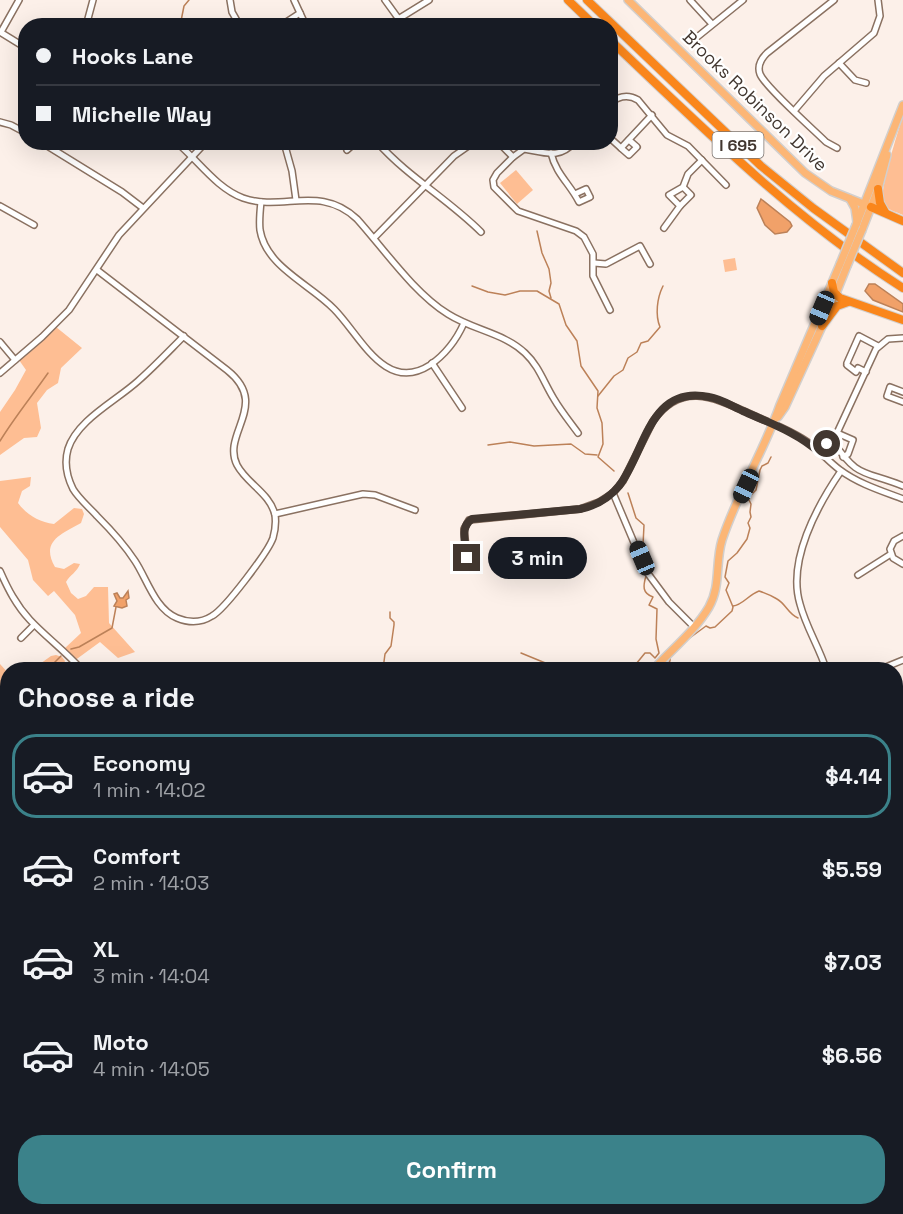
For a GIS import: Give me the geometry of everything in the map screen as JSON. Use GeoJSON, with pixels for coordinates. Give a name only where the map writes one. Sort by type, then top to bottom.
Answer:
{"type":"FeatureCollection","features":[{"type":"Feature","properties":{"kind":"highway"},"geometry":{"type":"LineString","coordinates":[[568,0],[587,18]]}},
{"type":"Feature","properties":{"kind":"highway","name":"I 695"},"geometry":{"type":"LineString","coordinates":[[586,0],[605,18]]}},
{"type":"Feature","properties":{"kind":"highway","name":"I 695"},"geometry":{"type":"LineString","coordinates":[[618,30],[761,166],[832,223],[903,273]]}},
{"type":"Feature","properties":{"kind":"highway","name":"I 695"},"geometry":{"type":"LineString","coordinates":[[618,48],[775,194],[838,243],[903,288]]}},
{"type":"Feature","properties":{"kind":"highway"},"geometry":{"type":"LineString","coordinates":[[878,189],[880,203],[886,213]]}},
{"type":"Feature","properties":{"kind":"highway"},"geometry":{"type":"LineString","coordinates":[[868,206],[903,221]]}},
{"type":"Feature","properties":{"kind":"highway"},"geometry":{"type":"LineString","coordinates":[[832,283],[836,295],[903,320]]}},
{"type":"Feature","properties":{"kind":"highway"},"geometry":{"type":"LineString","coordinates":[[822,326],[837,306],[846,302],[853,303]]}},
{"type":"Feature","properties":{"kind":"main road","name":"Brooks Robinson Drive"},"geometry":{"type":"LineString","coordinates":[[628,0],[805,173],[824,187],[868,206]]}},
{"type":"Feature","properties":{"kind":"main road"},"geometry":{"type":"LineString","coordinates":[[868,206],[876,176],[903,105]]}},
{"type":"Feature","properties":{"kind":"main road"},"geometry":{"type":"LineString","coordinates":[[773,424],[790,397],[836,295],[844,265],[859,226],[878,189],[889,144]]}},
{"type":"Feature","properties":{"kind":"main road"},"geometry":{"type":"LineString","coordinates":[[859,226],[855,208],[850,199],[864,194],[876,176]]}},
{"type":"Feature","properties":{"kind":"main road"},"geometry":{"type":"LineString","coordinates":[[661,662],[705,614],[714,597],[722,541],[832,283],[844,265]]}},
{"type":"Feature","properties":{"kind":"main road"},"geometry":{"type":"LineString","coordinates":[[791,379],[805,364]]}},
{"type":"Feature","properties":{"kind":"main road"},"geometry":{"type":"LineString","coordinates":[[790,397],[793,383],[791,379]]}},
{"type":"Feature","properties":{"kind":"street"},"geometry":{"type":"LineString","coordinates":[[18,43],[1,32],[19,0]]}},
{"type":"Feature","properties":{"kind":"street"},"geometry":{"type":"LineString","coordinates":[[88,18],[93,0]]}},
{"type":"Feature","properties":{"kind":"street"},"geometry":{"type":"LineString","coordinates":[[230,0],[235,18]]}},
{"type":"Feature","properties":{"kind":"street"},"geometry":{"type":"LineString","coordinates":[[294,0],[302,18]]}},
{"type":"Feature","properties":{"kind":"street"},"geometry":{"type":"LineString","coordinates":[[385,0],[398,18],[429,0]]}},
{"type":"Feature","properties":{"kind":"street"},"geometry":{"type":"LineString","coordinates":[[408,12],[422,0]]}},
{"type":"Feature","properties":{"kind":"street"},"geometry":{"type":"LineString","coordinates":[[690,0],[712,24]]}},
{"type":"Feature","properties":{"kind":"street"},"geometry":{"type":"LineString","coordinates":[[691,42],[743,0]]}},
{"type":"Feature","properties":{"kind":"street"},"geometry":{"type":"LineString","coordinates":[[834,0],[767,53],[761,62],[759,71],[763,79],[794,111],[826,142],[837,148]]}},
{"type":"Feature","properties":{"kind":"street"},"geometry":{"type":"LineString","coordinates":[[794,111],[824,76],[869,38],[877,27],[880,11],[878,0]]}},
{"type":"Feature","properties":{"kind":"street"},"geometry":{"type":"LineString","coordinates":[[292,18],[300,13]]}},
{"type":"Feature","properties":{"kind":"street"},"geometry":{"type":"LineString","coordinates":[[839,63],[855,80],[866,83]]}},
{"type":"Feature","properties":{"kind":"street"},"geometry":{"type":"LineString","coordinates":[[618,98],[631,96],[643,103],[667,135],[688,146],[726,185]]}},
{"type":"Feature","properties":{"kind":"street"},"geometry":{"type":"LineString","coordinates":[[621,148],[652,115]]}},
{"type":"Feature","properties":{"kind":"street"},"geometry":{"type":"LineString","coordinates":[[0,122],[18,129]]}},
{"type":"Feature","properties":{"kind":"street"},"geometry":{"type":"LineString","coordinates":[[618,145],[629,155],[637,147],[629,140]]}},
{"type":"Feature","properties":{"kind":"street"},"geometry":{"type":"LineString","coordinates":[[53,150],[122,192],[143,208]]}},
{"type":"Feature","properties":{"kind":"street"},"geometry":{"type":"LineString","coordinates":[[185,150],[225,188],[242,197],[261,202],[318,200],[339,206],[352,214],[427,297],[446,313],[514,344],[529,356],[539,369],[558,406],[578,433]]}},
{"type":"Feature","properties":{"kind":"street"},"geometry":{"type":"LineString","coordinates":[[0,373],[64,316],[119,235],[199,150]]}},
{"type":"Feature","properties":{"kind":"street"},"geometry":{"type":"LineString","coordinates":[[286,150],[296,200]]}},
{"type":"Feature","properties":{"kind":"street"},"geometry":{"type":"LineString","coordinates":[[384,150],[396,163],[453,206],[481,232]]}},
{"type":"Feature","properties":{"kind":"street"},"geometry":{"type":"LineString","coordinates":[[374,238],[463,150]]}},
{"type":"Feature","properties":{"kind":"street"},"geometry":{"type":"LineString","coordinates":[[506,150],[513,157]]}},
{"type":"Feature","properties":{"kind":"street"},"geometry":{"type":"LineString","coordinates":[[522,150],[497,172],[493,180],[494,187],[518,211],[580,234],[593,254],[593,276],[610,310]]}},
{"type":"Feature","properties":{"kind":"street"},"geometry":{"type":"LineString","coordinates":[[535,150],[551,153],[567,150]]}},
{"type":"Feature","properties":{"kind":"street"},"geometry":{"type":"LineString","coordinates":[[551,153],[564,181],[575,194]]}},
{"type":"Feature","properties":{"kind":"street"},"geometry":{"type":"LineString","coordinates":[[680,206],[669,195],[683,187],[688,174],[702,160]]}},
{"type":"Feature","properties":{"kind":"street"},"geometry":{"type":"LineString","coordinates":[[664,228],[691,195],[683,187]]}},
{"type":"Feature","properties":{"kind":"street"},"geometry":{"type":"LineString","coordinates":[[261,202],[260,228],[273,258],[336,311],[381,364],[393,371],[406,373],[418,371],[432,363],[452,345],[464,323]]}},
{"type":"Feature","properties":{"kind":"street"},"geometry":{"type":"LineString","coordinates":[[0,206],[34,225]]}},
{"type":"Feature","properties":{"kind":"street"},"geometry":{"type":"LineString","coordinates":[[594,263],[606,264],[640,246],[650,264]]}},
{"type":"Feature","properties":{"kind":"street"},"geometry":{"type":"LineString","coordinates":[[96,270],[184,336],[233,374],[241,386],[246,407],[234,444],[235,459],[242,473],[266,497],[275,514],[274,533],[269,546],[226,603],[210,618],[199,622],[175,618],[164,609],[125,547],[73,489],[67,472],[69,446],[77,431],[92,416],[141,379],[184,336]]}},
{"type":"Feature","properties":{"kind":"street"},"geometry":{"type":"LineString","coordinates":[[866,372],[858,368],[856,372],[847,364],[859,336],[878,346]]}},
{"type":"Feature","properties":{"kind":"street"},"geometry":{"type":"LineString","coordinates":[[820,453],[837,433],[878,346],[892,338],[903,338]]}},
{"type":"Feature","properties":{"kind":"street"},"geometry":{"type":"LineString","coordinates":[[0,342],[15,360]]}},
{"type":"Feature","properties":{"kind":"street"},"geometry":{"type":"LineString","coordinates":[[432,363],[462,408]]}},
{"type":"Feature","properties":{"kind":"street"},"geometry":{"type":"LineString","coordinates":[[903,392],[890,387],[887,396],[903,402]]}},
{"type":"Feature","properties":{"kind":"street"},"geometry":{"type":"LineString","coordinates":[[473,569],[467,558],[464,529],[469,520],[580,509],[599,502],[613,493],[625,477],[652,421],[676,400],[695,396],[711,397],[773,424],[799,437],[841,471],[858,481],[903,499]]}},
{"type":"Feature","properties":{"kind":"street"},"geometry":{"type":"LineString","coordinates":[[837,433],[854,440],[848,454],[843,457]]}},
{"type":"Feature","properties":{"kind":"street"},"geometry":{"type":"LineString","coordinates":[[832,440],[843,457],[861,473],[903,486]]}},
{"type":"Feature","properties":{"kind":"street"},"geometry":{"type":"LineString","coordinates":[[823,662],[799,603],[796,577],[800,554],[813,521],[825,493],[841,471]]}},
{"type":"Feature","properties":{"kind":"street"},"geometry":{"type":"LineString","coordinates":[[613,493],[648,573],[677,612],[694,627]]}},
{"type":"Feature","properties":{"kind":"street"},"geometry":{"type":"LineString","coordinates":[[275,514],[363,494],[375,495],[415,510]]}},
{"type":"Feature","properties":{"kind":"street"},"geometry":{"type":"LineString","coordinates":[[903,536],[892,543],[891,554],[896,561],[903,564]]}},
{"type":"Feature","properties":{"kind":"street"},"geometry":{"type":"LineString","coordinates":[[858,575],[891,554]]}},
{"type":"Feature","properties":{"kind":"street"},"geometry":{"type":"LineString","coordinates":[[0,572],[18,605],[34,625],[74,662]]}},
{"type":"Feature","properties":{"kind":"street"},"geometry":{"type":"LineString","coordinates":[[21,638],[34,625]]}},
{"type":"Feature","properties":{"kind":"shaded area"},"geometry":{"type":"Polygon","coordinates":[[[903,116],[903,215],[887,207],[883,203],[883,197],[890,161],[903,116]]]}},
{"type":"Feature","properties":{"kind":"shaded area"},"geometry":{"type":"Polygon","coordinates":[[[516,170],[533,190],[517,204],[500,183],[516,170]]]}},
{"type":"Feature","properties":{"kind":"shaded area"},"geometry":{"type":"Polygon","coordinates":[[[761,199],[790,222],[792,226],[787,232],[775,234],[765,225],[757,208],[761,199]]]}},
{"type":"Feature","properties":{"kind":"shaded area"},"geometry":{"type":"Polygon","coordinates":[[[735,258],[737,270],[725,272],[723,260],[735,258]]]}},
{"type":"Feature","properties":{"kind":"shaded area"},"geometry":{"type":"Polygon","coordinates":[[[869,284],[875,284],[903,304],[903,312],[873,300],[865,291],[869,284]]]}},
{"type":"Feature","properties":{"kind":"shaded area"},"geometry":{"type":"Polygon","coordinates":[[[56,327],[82,348],[61,368],[58,383],[47,390],[37,403],[41,428],[37,437],[24,438],[0,455],[0,412],[26,370],[19,360],[56,327]]]}},
{"type":"Feature","properties":{"kind":"shaded area"},"geometry":{"type":"Polygon","coordinates":[[[31,477],[30,486],[22,491],[18,503],[34,517],[54,524],[74,508],[82,509],[84,514],[81,523],[55,539],[50,551],[51,558],[55,567],[64,569],[74,563],[80,564],[66,582],[71,593],[78,599],[86,596],[94,587],[108,587],[109,623],[135,652],[118,658],[100,642],[74,661],[64,649],[81,633],[75,615],[54,591],[48,596],[33,580],[28,560],[0,527],[0,481],[31,477]]]}},
{"type":"Feature","properties":{"kind":"shaded area"},"geometry":{"type":"Polygon","coordinates":[[[128,591],[127,606],[122,608],[114,606],[117,601],[114,594],[117,593],[120,598],[123,598],[128,591]]]}},
{"type":"Feature","properties":{"kind":"shaded area"},"geometry":{"type":"Polygon","coordinates":[[[51,656],[62,657],[65,662],[43,662],[51,656]]]}},
{"type":"Feature","properties":{"kind":"waterway"},"geometry":{"type":"LineString","coordinates":[[182,18],[184,6],[189,0]]}},
{"type":"Feature","properties":{"kind":"waterway"},"geometry":{"type":"LineString","coordinates":[[537,231],[542,253],[549,269],[551,298]]}},
{"type":"Feature","properties":{"kind":"waterway"},"geometry":{"type":"LineString","coordinates":[[472,286],[505,295],[520,291],[537,291],[559,304],[566,325],[577,341],[581,366],[598,391],[597,408],[602,423],[603,444],[598,457],[614,471]]}},
{"type":"Feature","properties":{"kind":"waterway"},"geometry":{"type":"LineString","coordinates":[[598,396],[614,376],[623,370],[628,358],[637,352],[641,343],[648,341],[660,327],[657,306],[663,286]]}},
{"type":"Feature","properties":{"kind":"waterway"},"geometry":{"type":"LineString","coordinates":[[0,441],[48,373]]}},
{"type":"Feature","properties":{"kind":"waterway"},"geometry":{"type":"LineString","coordinates":[[488,445],[510,442],[534,446],[571,444],[585,454],[597,455]]}},
{"type":"Feature","properties":{"kind":"waterway"},"geometry":{"type":"LineString","coordinates":[[687,640],[706,626],[715,627],[732,611],[733,607],[726,590],[729,583],[725,577],[728,561],[747,539],[750,528],[748,523],[751,517],[751,504],[748,498],[756,490],[762,466],[768,463],[771,457]]}},
{"type":"Feature","properties":{"kind":"waterway"},"geometry":{"type":"LineString","coordinates":[[628,493],[636,518],[644,525],[643,545],[649,562],[649,572]]}},
{"type":"Feature","properties":{"kind":"waterway"},"geometry":{"type":"LineString","coordinates":[[638,662],[645,653],[650,653],[655,658],[659,653],[656,639],[657,609],[649,605],[653,597],[644,589],[646,576]]}},
{"type":"Feature","properties":{"kind":"waterway"},"geometry":{"type":"LineString","coordinates":[[733,606],[759,591],[780,601],[798,618]]}},
{"type":"Feature","properties":{"kind":"waterway"},"geometry":{"type":"LineString","coordinates":[[71,649],[79,647],[112,628],[116,607]]}},
{"type":"Feature","properties":{"kind":"waterway"},"geometry":{"type":"LineString","coordinates":[[384,662],[385,654],[391,646],[394,625],[390,612]]}},
{"type":"Feature","properties":{"kind":"waterway"},"geometry":{"type":"LineString","coordinates":[[521,653],[543,662]]}},
{"type":"Feature","properties":{"kind":"waterway"},"geometry":{"type":"LineString","coordinates":[[669,662],[673,654]]}},
{"type":"Feature","properties":{"kind":"waterway"},"geometry":{"type":"LineString","coordinates":[[55,662],[61,656]]}},
{"type":"Feature","properties":{"kind":"waterway"},"geometry":{"type":"LineString","coordinates":[[0,735],[0,742]]}},
{"type":"Feature","properties":{"kind":"route"},"geometry":{"type":"LineString","coordinates":[[467,558],[464,529],[469,520],[586,508],[616,490],[623,481],[652,421],[663,409],[678,399],[688,396],[706,396],[716,399],[789,432],[807,442],[820,453],[827,444]]}}]}
